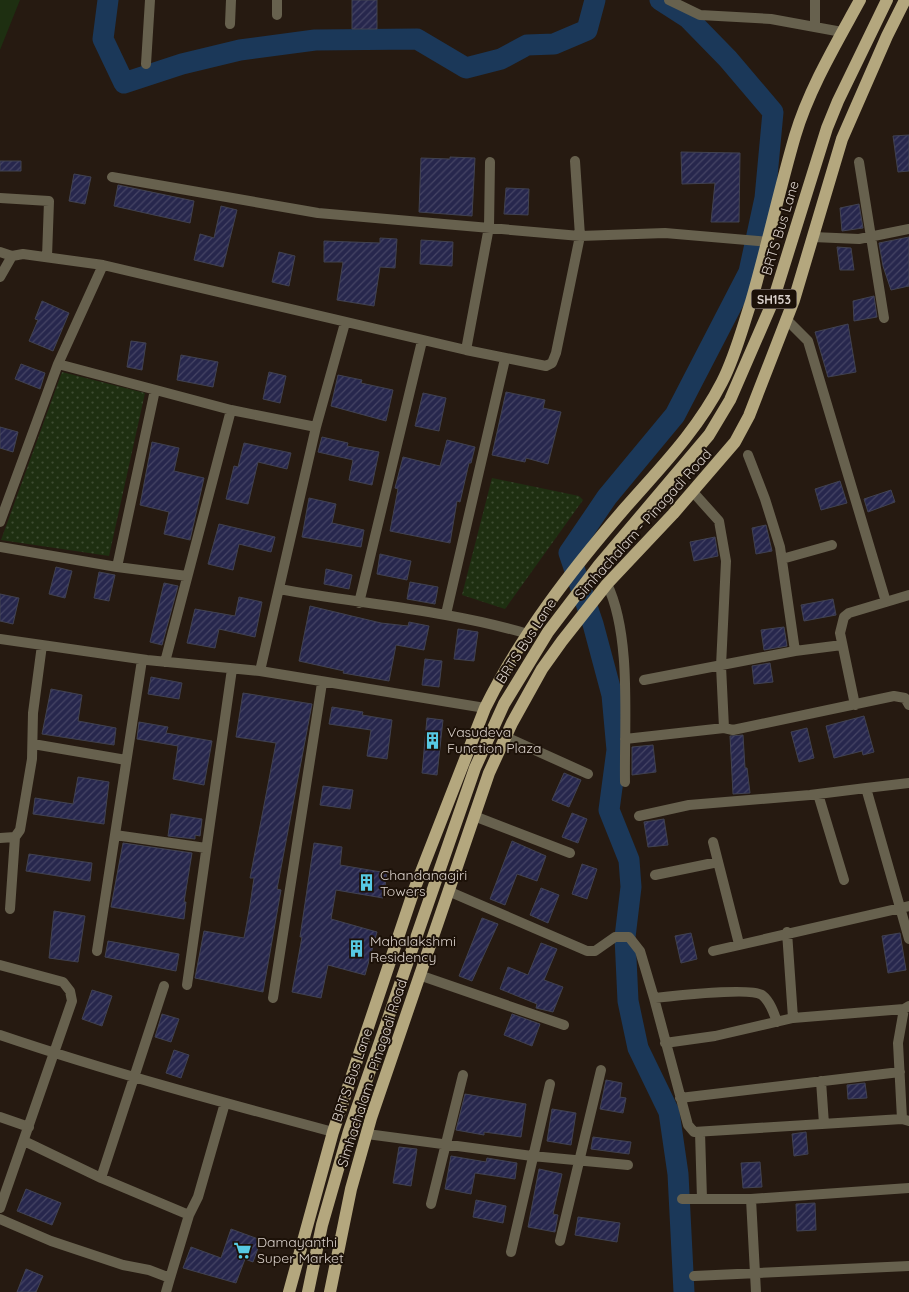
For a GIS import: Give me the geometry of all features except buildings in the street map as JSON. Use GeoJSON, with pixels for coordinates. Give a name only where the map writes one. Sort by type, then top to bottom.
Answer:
{"type":"FeatureCollection","features":[{"type":"Feature","properties":{"kind":"main road","name":"Simhachalam - Pinagadi Road"},"geometry":{"type":"LineString","coordinates":[[289,1292],[333,1132],[414,890],[485,708],[498,681],[528,634],[567,580],[682,444],[722,383],[736,352],[768,242],[796,134],[822,70],[860,0]]}},
{"type":"Feature","properties":{"kind":"main road","name":"BRTS Bus Lane"},"geometry":{"type":"LineString","coordinates":[[308,1292],[322,1225],[349,1130],[459,810],[504,704],[564,609],[709,435],[730,400],[773,301],[838,101],[887,0]]}},
{"type":"Feature","properties":{"kind":"main road","name":"Simhachalam - Pinagadi Road"},"geometry":{"type":"LineString","coordinates":[[330,1292],[351,1189],[367,1134],[474,816],[506,736],[542,669],[562,641],[607,584],[718,464],[738,436],[749,416],[787,320],[842,139],[887,36],[905,0]]}},
{"type":"Feature","properties":{"kind":"street"},"geometry":{"type":"LineString","coordinates":[[146,64],[150,0]]}},
{"type":"Feature","properties":{"kind":"street"},"geometry":{"type":"LineString","coordinates":[[230,24],[231,0]]}},
{"type":"Feature","properties":{"kind":"street"},"geometry":{"type":"LineString","coordinates":[[277,0],[277,15]]}},
{"type":"Feature","properties":{"kind":"street"},"geometry":{"type":"LineString","coordinates":[[669,0],[700,15],[771,20],[842,32]]}},
{"type":"Feature","properties":{"kind":"street"},"geometry":{"type":"LineString","coordinates":[[815,0],[815,27]]}},
{"type":"Feature","properties":{"kind":"street"},"geometry":{"type":"LineString","coordinates":[[0,252],[12,256],[23,254],[103,265],[422,341],[539,366],[552,363],[580,236],[575,161]]}},
{"type":"Feature","properties":{"kind":"street"},"geometry":{"type":"LineString","coordinates":[[466,350],[489,227],[490,162]]}},
{"type":"Feature","properties":{"kind":"street"},"geometry":{"type":"LineString","coordinates":[[859,162],[884,318]]}},
{"type":"Feature","properties":{"kind":"street"},"geometry":{"type":"LineString","coordinates":[[112,177],[318,213],[580,236],[664,233],[768,242]]}},
{"type":"Feature","properties":{"kind":"street"},"geometry":{"type":"LineString","coordinates":[[0,198],[48,201],[47,257]]}},
{"type":"Feature","properties":{"kind":"street"},"geometry":{"type":"LineString","coordinates":[[813,237],[859,239],[909,229]]}},
{"type":"Feature","properties":{"kind":"street"},"geometry":{"type":"LineString","coordinates":[[0,277],[4,266],[12,256]]}},
{"type":"Feature","properties":{"kind":"street"},"geometry":{"type":"LineString","coordinates":[[0,522],[58,364],[103,265]]}},
{"type":"Feature","properties":{"kind":"street"},"geometry":{"type":"LineString","coordinates":[[787,320],[808,341],[886,602]]}},
{"type":"Feature","properties":{"kind":"street"},"geometry":{"type":"LineString","coordinates":[[260,672],[316,427],[345,322]]}},
{"type":"Feature","properties":{"kind":"street"},"geometry":{"type":"LineString","coordinates":[[359,603],[422,341]]}},
{"type":"Feature","properties":{"kind":"street"},"geometry":{"type":"LineString","coordinates":[[446,614],[505,359]]}},
{"type":"Feature","properties":{"kind":"street"},"geometry":{"type":"LineString","coordinates":[[58,364],[231,410],[316,427]]}},
{"type":"Feature","properties":{"kind":"street"},"geometry":{"type":"LineString","coordinates":[[118,567],[155,390]]}},
{"type":"Feature","properties":{"kind":"street"},"geometry":{"type":"LineString","coordinates":[[165,662],[231,410]]}},
{"type":"Feature","properties":{"kind":"street"},"geometry":{"type":"LineString","coordinates":[[748,454],[765,499],[782,559],[795,651]]}},
{"type":"Feature","properties":{"kind":"street"},"geometry":{"type":"LineString","coordinates":[[693,492],[719,521],[724,545],[726,561],[721,666],[724,728]]}},
{"type":"Feature","properties":{"kind":"street"},"geometry":{"type":"LineString","coordinates":[[782,559],[832,545]]}},
{"type":"Feature","properties":{"kind":"street"},"geometry":{"type":"LineString","coordinates":[[0,547],[118,567],[187,576]]}},
{"type":"Feature","properties":{"kind":"street"},"geometry":{"type":"LineString","coordinates":[[607,584],[615,601],[623,645],[625,782]]}},
{"type":"Feature","properties":{"kind":"street"},"geometry":{"type":"LineString","coordinates":[[279,589],[359,603],[446,614],[493,623],[528,634]]}},
{"type":"Feature","properties":{"kind":"street"},"geometry":{"type":"LineString","coordinates":[[855,705],[840,633],[844,617],[849,613],[909,595]]}},
{"type":"Feature","properties":{"kind":"street"},"geometry":{"type":"LineString","coordinates":[[0,639],[142,660],[260,672],[485,708]]}},
{"type":"Feature","properties":{"kind":"street"},"geometry":{"type":"LineString","coordinates":[[10,909],[15,837],[20,830],[32,744],[33,713],[42,645]]}},
{"type":"Feature","properties":{"kind":"street"},"geometry":{"type":"LineString","coordinates":[[644,680],[795,651],[842,645]]}},
{"type":"Feature","properties":{"kind":"street"},"geometry":{"type":"LineString","coordinates":[[96,951],[142,660]]}},
{"type":"Feature","properties":{"kind":"street"},"geometry":{"type":"LineString","coordinates":[[187,985],[232,669]]}},
{"type":"Feature","properties":{"kind":"street"},"geometry":{"type":"LineString","coordinates":[[273,998],[322,683]]}},
{"type":"Feature","properties":{"kind":"street"},"geometry":{"type":"LineString","coordinates":[[624,739],[724,728],[733,730],[894,696],[908,700]]}},
{"type":"Feature","properties":{"kind":"street"},"geometry":{"type":"LineString","coordinates":[[506,736],[588,774]]}},
{"type":"Feature","properties":{"kind":"street"},"geometry":{"type":"LineString","coordinates":[[32,744],[126,760]]}},
{"type":"Feature","properties":{"kind":"street"},"geometry":{"type":"LineString","coordinates":[[639,816],[690,805],[818,794],[909,782]]}},
{"type":"Feature","properties":{"kind":"street"},"geometry":{"type":"LineString","coordinates":[[866,788],[905,907],[909,938]]}},
{"type":"Feature","properties":{"kind":"street"},"geometry":{"type":"LineString","coordinates":[[818,794],[844,880]]}},
{"type":"Feature","properties":{"kind":"street"},"geometry":{"type":"LineString","coordinates":[[474,816],[570,854]]}},
{"type":"Feature","properties":{"kind":"street"},"geometry":{"type":"LineString","coordinates":[[114,835],[206,848]]}},
{"type":"Feature","properties":{"kind":"street"},"geometry":{"type":"LineString","coordinates":[[0,838],[15,837]]}},
{"type":"Feature","properties":{"kind":"street"},"geometry":{"type":"LineString","coordinates":[[713,842],[739,944]]}},
{"type":"Feature","properties":{"kind":"street"},"geometry":{"type":"LineString","coordinates":[[655,875],[718,862]]}},
{"type":"Feature","properties":{"kind":"street"},"geometry":{"type":"LineString","coordinates":[[448,891],[586,951],[595,951],[615,938],[629,937],[640,951],[654,998],[665,1044],[688,1125],[694,1132],[905,1120],[898,1043],[906,1007],[793,1018],[715,1036],[665,1044]]}},
{"type":"Feature","properties":{"kind":"street"},"geometry":{"type":"LineString","coordinates":[[712,950],[905,907]]}},
{"type":"Feature","properties":{"kind":"street"},"geometry":{"type":"LineString","coordinates":[[787,932],[793,1018]]}},
{"type":"Feature","properties":{"kind":"street"},"geometry":{"type":"LineString","coordinates":[[0,965],[63,982],[70,991],[72,1001],[0,1208]]}},
{"type":"Feature","properties":{"kind":"street"},"geometry":{"type":"LineString","coordinates":[[419,975],[564,1025]]}},
{"type":"Feature","properties":{"kind":"street"},"geometry":{"type":"LineString","coordinates":[[101,1178],[164,986]]}},
{"type":"Feature","properties":{"kind":"street"},"geometry":{"type":"LineString","coordinates":[[654,998],[740,992],[761,994],[768,1000],[778,1022]]}},
{"type":"Feature","properties":{"kind":"street"},"geometry":{"type":"LineString","coordinates":[[0,1035],[134,1077],[333,1132]]}},
{"type":"Feature","properties":{"kind":"street"},"geometry":{"type":"LineString","coordinates":[[560,1241],[581,1160],[601,1070]]}},
{"type":"Feature","properties":{"kind":"street"},"geometry":{"type":"LineString","coordinates":[[680,1098],[900,1072]]}},
{"type":"Feature","properties":{"kind":"street"},"geometry":{"type":"LineString","coordinates":[[432,1204],[445,1143],[463,1075]]}},
{"type":"Feature","properties":{"kind":"street"},"geometry":{"type":"LineString","coordinates":[[821,1081],[824,1124]]}},
{"type":"Feature","properties":{"kind":"street"},"geometry":{"type":"LineString","coordinates":[[511,1252],[550,1084]]}},
{"type":"Feature","properties":{"kind":"street"},"geometry":{"type":"LineString","coordinates":[[166,1292],[189,1215],[198,1197],[225,1103]]}},
{"type":"Feature","properties":{"kind":"street"},"geometry":{"type":"LineString","coordinates":[[0,1118],[29,1127]]}},
{"type":"Feature","properties":{"kind":"street"},"geometry":{"type":"LineString","coordinates":[[700,1132],[702,1199]]}},
{"type":"Feature","properties":{"kind":"street"},"geometry":{"type":"LineString","coordinates":[[367,1134],[532,1156],[628,1165]]}},
{"type":"Feature","properties":{"kind":"street"},"geometry":{"type":"LineString","coordinates":[[24,1141],[101,1178],[189,1215]]}},
{"type":"Feature","properties":{"kind":"street"},"geometry":{"type":"LineString","coordinates":[[682,1199],[751,1199],[909,1188]]}},
{"type":"Feature","properties":{"kind":"street"},"geometry":{"type":"LineString","coordinates":[[751,1199],[756,1292]]}},
{"type":"Feature","properties":{"kind":"street"},"geometry":{"type":"LineString","coordinates":[[0,1219],[51,1240],[123,1265],[149,1270],[170,1278]]}},
{"type":"Feature","properties":{"kind":"street"},"geometry":{"type":"LineString","coordinates":[[694,1276],[909,1266]]}},
{"type":"Feature","properties":{"kind":"green space"},"geometry":{"type":"Polygon","coordinates":[[[0,0],[20,0],[0,50],[0,0]]]}},
{"type":"Feature","properties":{"kind":"green space"},"geometry":{"type":"Polygon","coordinates":[[[62,372],[145,393],[109,556],[1,540],[62,372]]]}},
{"type":"Feature","properties":{"kind":"green space"},"geometry":{"type":"Polygon","coordinates":[[[492,478],[579,496],[583,500],[505,609],[462,595],[492,478]]]}},
{"type":"Feature","properties":{"kind":"waterway"},"geometry":{"type":"LineString","coordinates":[[108,0],[103,39],[124,83],[182,64],[240,50],[315,40],[417,39],[466,68],[501,59],[527,45],[554,44],[587,30],[595,0]]}},
{"type":"Feature","properties":{"kind":"waterway"},"geometry":{"type":"LineString","coordinates":[[660,0],[688,18],[728,59],[773,112],[765,198],[749,272],[675,415],[607,497],[569,553],[593,624],[612,695],[617,750],[609,810],[629,860],[631,887],[625,937],[628,1001],[638,1048],[669,1112],[678,1174],[684,1292]]}},
{"type":"Feature","properties":{"kind":"place","name":"Vasudeva Function Plaza"},"geometry":{"type":"Point","coordinates":[433,740]}},
{"type":"Feature","properties":{"kind":"place","name":"Chandanagiri Towers"},"geometry":{"type":"Point","coordinates":[366,883]}},
{"type":"Feature","properties":{"kind":"place","name":"Mahalakshmi Residency"},"geometry":{"type":"Point","coordinates":[356,949]}},
{"type":"Feature","properties":{"kind":"place","name":"Damayanthi Super Market"},"geometry":{"type":"Point","coordinates":[243,1250]}}]}
